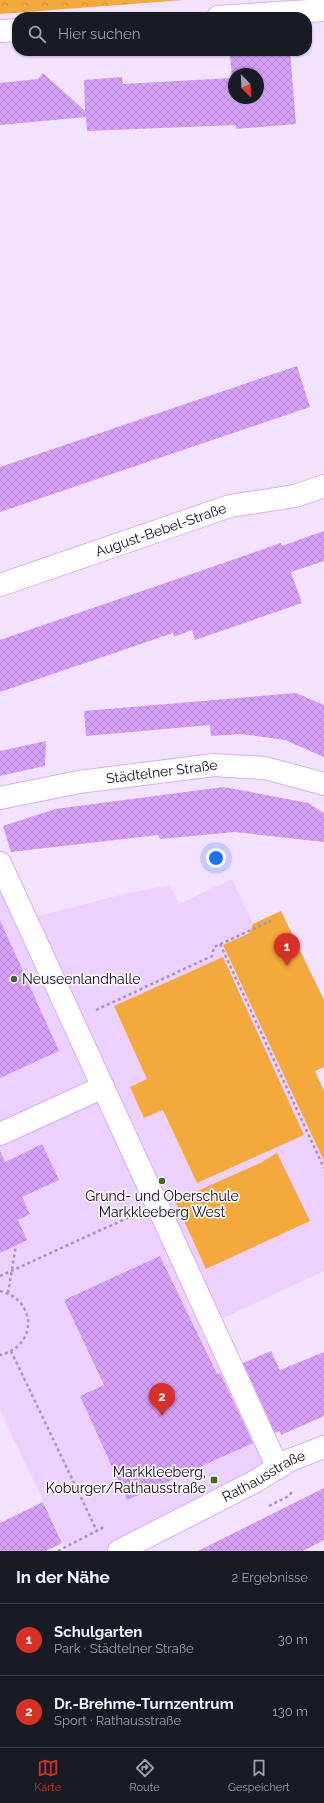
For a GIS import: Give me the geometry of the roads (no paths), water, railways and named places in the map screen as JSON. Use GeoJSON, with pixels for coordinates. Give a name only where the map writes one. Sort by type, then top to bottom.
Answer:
{"type":"FeatureCollection","features":[{"type":"Feature","properties":{"kind":"street"},"geometry":{"type":"LineString","coordinates":[[294,12],[324,10]]}},
{"type":"Feature","properties":{"kind":"street"},"geometry":{"type":"LineString","coordinates":[[0,31],[12,30]]}},
{"type":"Feature","properties":{"kind":"street","name":"August-Bebel-Straße"},"geometry":{"type":"LineString","coordinates":[[0,585],[230,506],[295,496],[324,486]]}},
{"type":"Feature","properties":{"kind":"street","name":"Städtelner Straße"},"geometry":{"type":"LineString","coordinates":[[0,798],[79,782],[214,765],[265,768],[322,782]]}},
{"type":"Feature","properties":{"kind":"street"},"geometry":{"type":"LineString","coordinates":[[0,863],[158,1205],[284,1464]]}},
{"type":"Feature","properties":{"kind":"street"},"geometry":{"type":"LineString","coordinates":[[0,1134],[104,1087]]}},
{"type":"Feature","properties":{"kind":"street","name":"Rathausstraße"},"geometry":{"type":"LineString","coordinates":[[119,1551],[254,1482],[284,1464],[324,1447]]}},
{"type":"Feature","properties":{"kind":"place","name":"Schulgarten"},"geometry":{"type":"Point","coordinates":[287,966]}},
{"type":"Feature","properties":{"kind":"place","name":"Neuseenlandhalle"},"geometry":{"type":"Point","coordinates":[14,979]}},
{"type":"Feature","properties":{"kind":"place","name":"Grund- und Oberschule Markkleeberg West"},"geometry":{"type":"Point","coordinates":[162,1181]}},
{"type":"Feature","properties":{"kind":"place","name":"Dr.-Brehme-Turnzentrum"},"geometry":{"type":"Point","coordinates":[162,1416]}},
{"type":"Feature","properties":{"kind":"place","name":"Markkleeberg, Koburger/Rathausstraße"},"geometry":{"type":"Point","coordinates":[214,1480]}}]}
